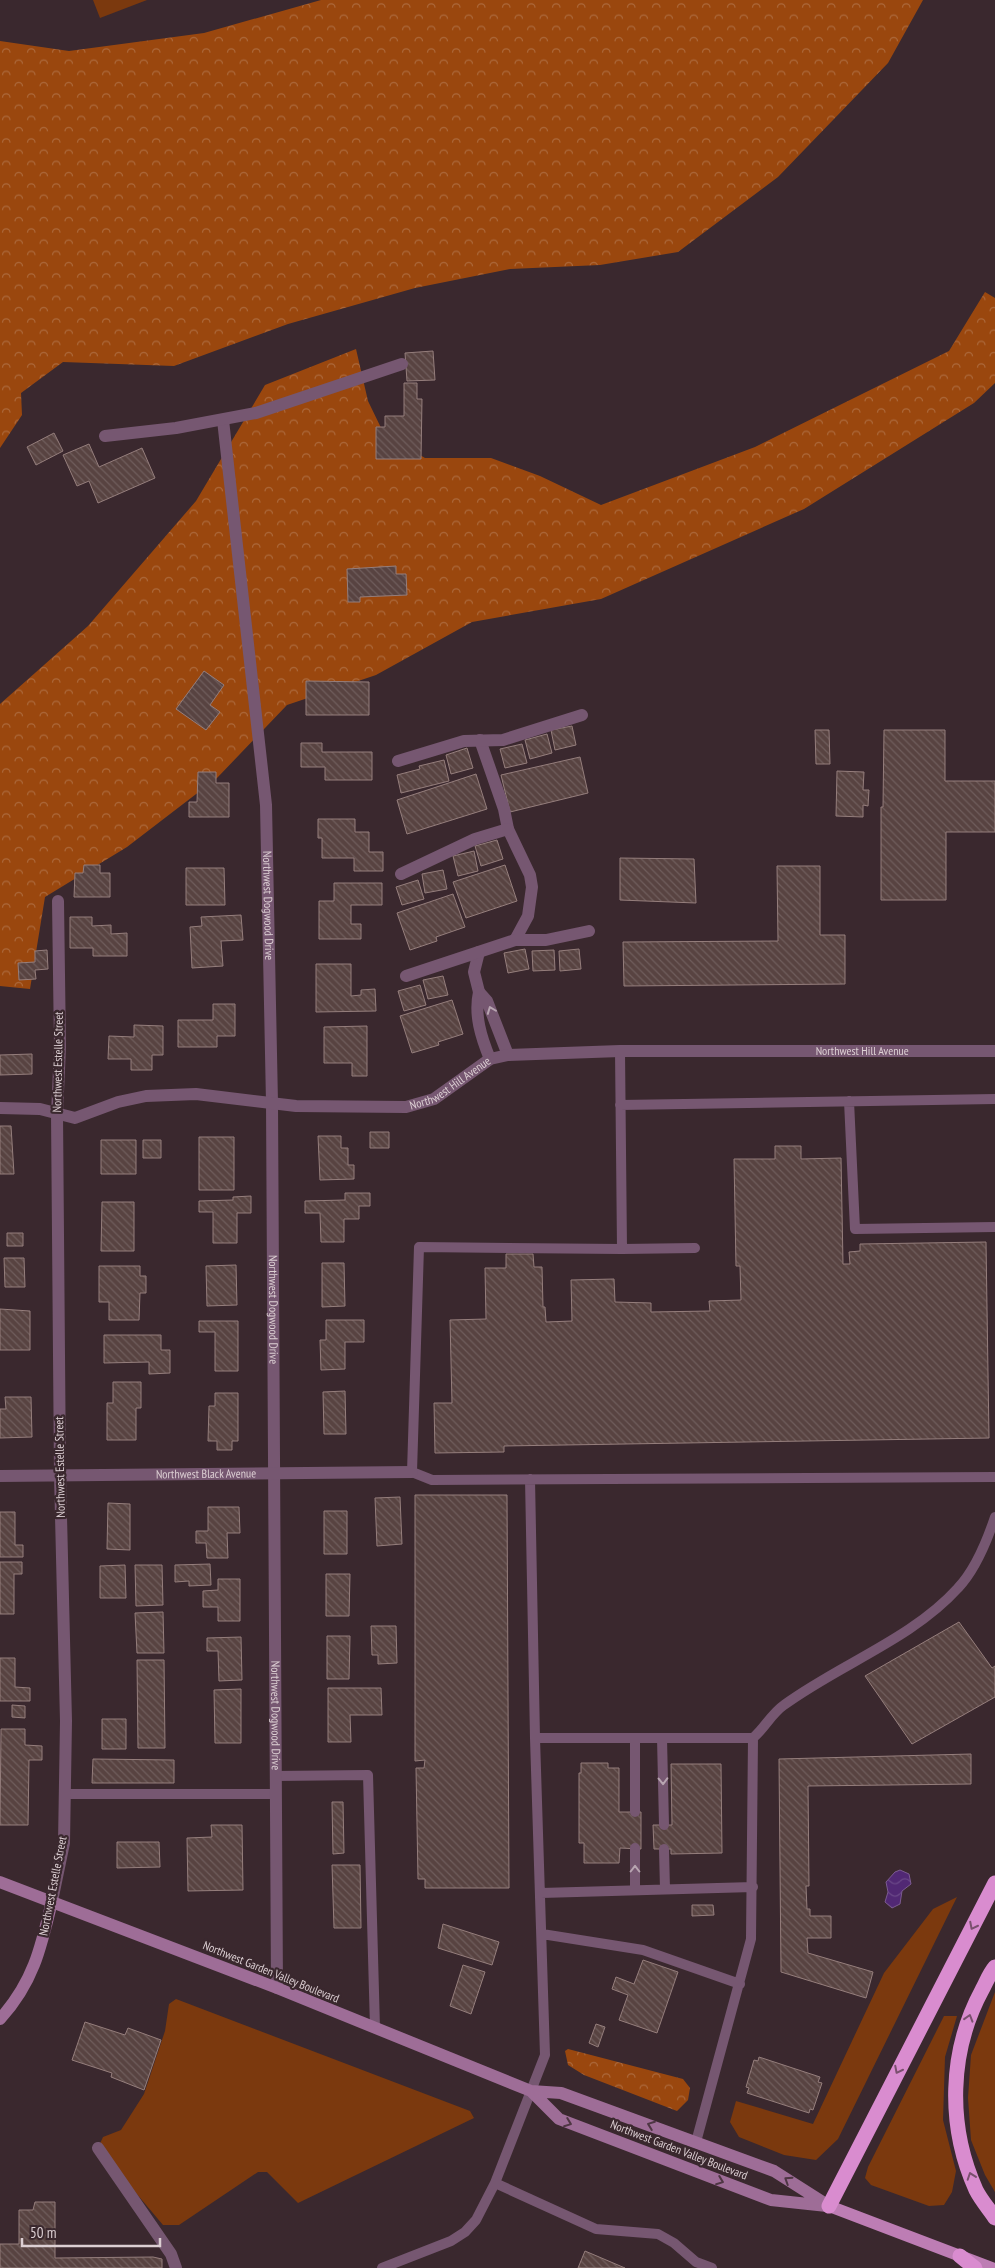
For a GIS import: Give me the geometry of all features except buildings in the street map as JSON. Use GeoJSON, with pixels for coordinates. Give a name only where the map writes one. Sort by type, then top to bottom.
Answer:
{"type":"FeatureCollection","features":[{"type":"Feature","properties":{"kind":"highway"},"geometry":{"type":"LineString","coordinates":[[829,2206],[995,1883]]}},
{"type":"Feature","properties":{"kind":"highway"},"geometry":{"type":"LineString","coordinates":[[995,1967],[970,2012],[958,2056],[954,2102],[962,2150],[976,2190],[995,2218]]}},
{"type":"Feature","properties":{"kind":"highway"},"geometry":{"type":"LineString","coordinates":[[960,2256],[975,2268]]}},
{"type":"Feature","properties":{"kind":"main road","name":"Northwest Garden Valley Boulevard"},"geometry":{"type":"LineString","coordinates":[[0,1882],[277,1988],[531,2091],[562,2093],[774,2170],[829,2206],[992,2268]]}},
{"type":"Feature","properties":{"kind":"main road","name":"Northwest Estelle Street"},"geometry":{"type":"LineString","coordinates":[[0,2019],[19,1996],[30,1978],[40,1952],[52,1901]]}},
{"type":"Feature","properties":{"kind":"main road","name":"Northwest Garden Valley Boulevard"},"geometry":{"type":"LineString","coordinates":[[531,2091],[559,2119],[770,2200],[829,2206]]}},
{"type":"Feature","properties":{"kind":"street"},"geometry":{"type":"LineString","coordinates":[[105,436],[176,428],[256,413],[402,364]]}},
{"type":"Feature","properties":{"kind":"street","name":"Northwest Dogwood Drive"},"geometry":{"type":"LineString","coordinates":[[223,420],[266,806],[272,1103],[272,1473],[277,1988]]}},
{"type":"Feature","properties":{"kind":"street"},"geometry":{"type":"LineString","coordinates":[[398,761],[464,741],[503,740],[582,715]]}},
{"type":"Feature","properties":{"kind":"street"},"geometry":{"type":"LineString","coordinates":[[480,740],[504,809],[508,829],[530,875],[532,887],[528,916],[515,940]]}},
{"type":"Feature","properties":{"kind":"street"},"geometry":{"type":"LineString","coordinates":[[401,874],[475,839],[508,829]]}},
{"type":"Feature","properties":{"kind":"street","name":"Northwest Estelle Street"},"geometry":{"type":"LineString","coordinates":[[52,1901],[64,1843],[66,1722],[60,1475],[57,1114],[60,1047],[58,901]]}},
{"type":"Feature","properties":{"kind":"street"},"geometry":{"type":"LineString","coordinates":[[406,976],[515,940],[546,940],[589,931]]}},
{"type":"Feature","properties":{"kind":"street"},"geometry":{"type":"LineString","coordinates":[[479,952],[474,972],[479,992],[476,1005],[477,1018],[490,1060]]}},
{"type":"Feature","properties":{"kind":"street"},"geometry":{"type":"LineString","coordinates":[[479,992],[487,1000],[508,1056]]}},
{"type":"Feature","properties":{"kind":"street","name":"Northwest Hill Avenue"},"geometry":{"type":"LineString","coordinates":[[0,1108],[40,1109],[75,1118],[118,1102],[146,1096],[170,1094],[196,1094],[296,1106],[412,1106],[434,1099],[490,1060],[508,1056],[620,1051],[995,1051]]}},
{"type":"Feature","properties":{"kind":"street","name":"Northwest Black Avenue"},"geometry":{"type":"LineString","coordinates":[[0,1476],[412,1472]]}},
{"type":"Feature","properties":{"kind":"street"},"geometry":{"type":"LineString","coordinates":[[98,2148],[171,2254],[176,2268]]}},
{"type":"Feature","properties":{"kind":"lane"},"geometry":{"type":"LineString","coordinates":[[620,1051],[622,1249]]}},
{"type":"Feature","properties":{"kind":"lane"},"geometry":{"type":"LineString","coordinates":[[620,1106],[995,1099]]}},
{"type":"Feature","properties":{"kind":"lane"},"geometry":{"type":"LineString","coordinates":[[849,1102],[855,1229],[995,1227]]}},
{"type":"Feature","properties":{"kind":"lane"},"geometry":{"type":"LineString","coordinates":[[695,1248],[419,1247],[412,1472],[432,1480],[995,1477]]}},
{"type":"Feature","properties":{"kind":"lane"},"geometry":{"type":"LineString","coordinates":[[382,2268],[451,2241],[465,2232],[476,2220],[495,2183],[545,2055],[535,1738],[530,1479]]}},
{"type":"Feature","properties":{"kind":"lane"},"geometry":{"type":"LineString","coordinates":[[696,2142],[751,1939],[753,1738],[783,1706],[936,1609],[960,1587],[970,1571],[995,1517]]}},
{"type":"Feature","properties":{"kind":"lane"},"geometry":{"type":"LineString","coordinates":[[535,1738],[753,1738]]}},
{"type":"Feature","properties":{"kind":"lane"},"geometry":{"type":"LineString","coordinates":[[635,1738],[635,1812]]}},
{"type":"Feature","properties":{"kind":"lane"},"geometry":{"type":"LineString","coordinates":[[662,1738],[664,1825]]}},
{"type":"Feature","properties":{"kind":"lane"},"geometry":{"type":"LineString","coordinates":[[275,1776],[368,1776],[375,2028]]}},
{"type":"Feature","properties":{"kind":"lane"},"geometry":{"type":"LineString","coordinates":[[65,1794],[275,1794]]}},
{"type":"Feature","properties":{"kind":"lane"},"geometry":{"type":"LineString","coordinates":[[635,1848],[635,1890]]}},
{"type":"Feature","properties":{"kind":"lane"},"geometry":{"type":"LineString","coordinates":[[664,1849],[665,1889]]}},
{"type":"Feature","properties":{"kind":"lane"},"geometry":{"type":"LineString","coordinates":[[541,1892],[753,1887]]}},
{"type":"Feature","properties":{"kind":"lane"},"geometry":{"type":"LineString","coordinates":[[542,1934],[644,1950],[740,1984]]}},
{"type":"Feature","properties":{"kind":"lane"},"geometry":{"type":"LineString","coordinates":[[495,2183],[596,2229],[658,2234],[696,2262],[712,2268]]}},
{"type":"Feature","properties":{"kind":"shaded area"},"geometry":{"type":"Polygon","coordinates":[[[93,0],[147,0],[100,18],[93,0]]]}},
{"type":"Feature","properties":{"kind":"shaded area"},"geometry":{"type":"Polygon","coordinates":[[[957,1897],[838,2139],[816,2160],[784,2155],[739,2137],[730,2122],[736,2101],[813,2124],[884,1973],[933,1909],[957,1897]]]}},
{"type":"Feature","properties":{"kind":"shaded area"},"geometry":{"type":"Polygon","coordinates":[[[995,1992],[995,2192],[985,2175],[971,2140],[968,2098],[971,2055],[995,1992]]]}},
{"type":"Feature","properties":{"kind":"shaded area"},"geometry":{"type":"Polygon","coordinates":[[[176,1999],[470,2111],[474,2118],[298,2203],[267,2172],[258,2172],[179,2225],[163,2225],[98,2148],[103,2137],[121,2130],[144,2094],[165,2031],[169,2004],[176,1999]]]}},
{"type":"Feature","properties":{"kind":"shaded area"},"geometry":{"type":"Polygon","coordinates":[[[944,2016],[957,2016],[945,2057],[943,2120],[956,2171],[952,2192],[944,2205],[929,2206],[871,2185],[865,2178],[868,2167],[944,2016]]]}},
{"type":"Feature","properties":{"kind":"green space"},"geometry":{"type":"Polygon","coordinates":[[[321,0],[923,0],[888,63],[778,177],[678,252],[600,265],[510,269],[415,288],[288,324],[174,366],[63,362],[21,393],[22,415],[0,448],[0,41],[69,51],[204,33],[321,0]]]}},
{"type":"Feature","properties":{"kind":"green space"},"geometry":{"type":"Polygon","coordinates":[[[985,292],[995,298],[995,383],[974,403],[804,509],[601,599],[472,622],[376,675],[287,705],[217,778],[127,847],[45,897],[30,989],[0,986],[0,704],[88,626],[196,501],[265,385],[356,349],[368,401],[384,434],[425,458],[491,458],[540,476],[601,505],[755,447],[949,351],[985,292]]]}},
{"type":"Feature","properties":{"kind":"green space"},"geometry":{"type":"Polygon","coordinates":[[[568,2049],[683,2079],[690,2088],[688,2100],[677,2111],[584,2075],[568,2065],[565,2051],[568,2049]]]}},
{"type":"Feature","properties":{"kind":"water"},"geometry":{"type":"Polygon","coordinates":[[[900,1870],[909,1874],[911,1884],[902,1891],[900,1904],[892,1908],[885,1902],[888,1892],[886,1882],[895,1872],[900,1870]]]}}]}
